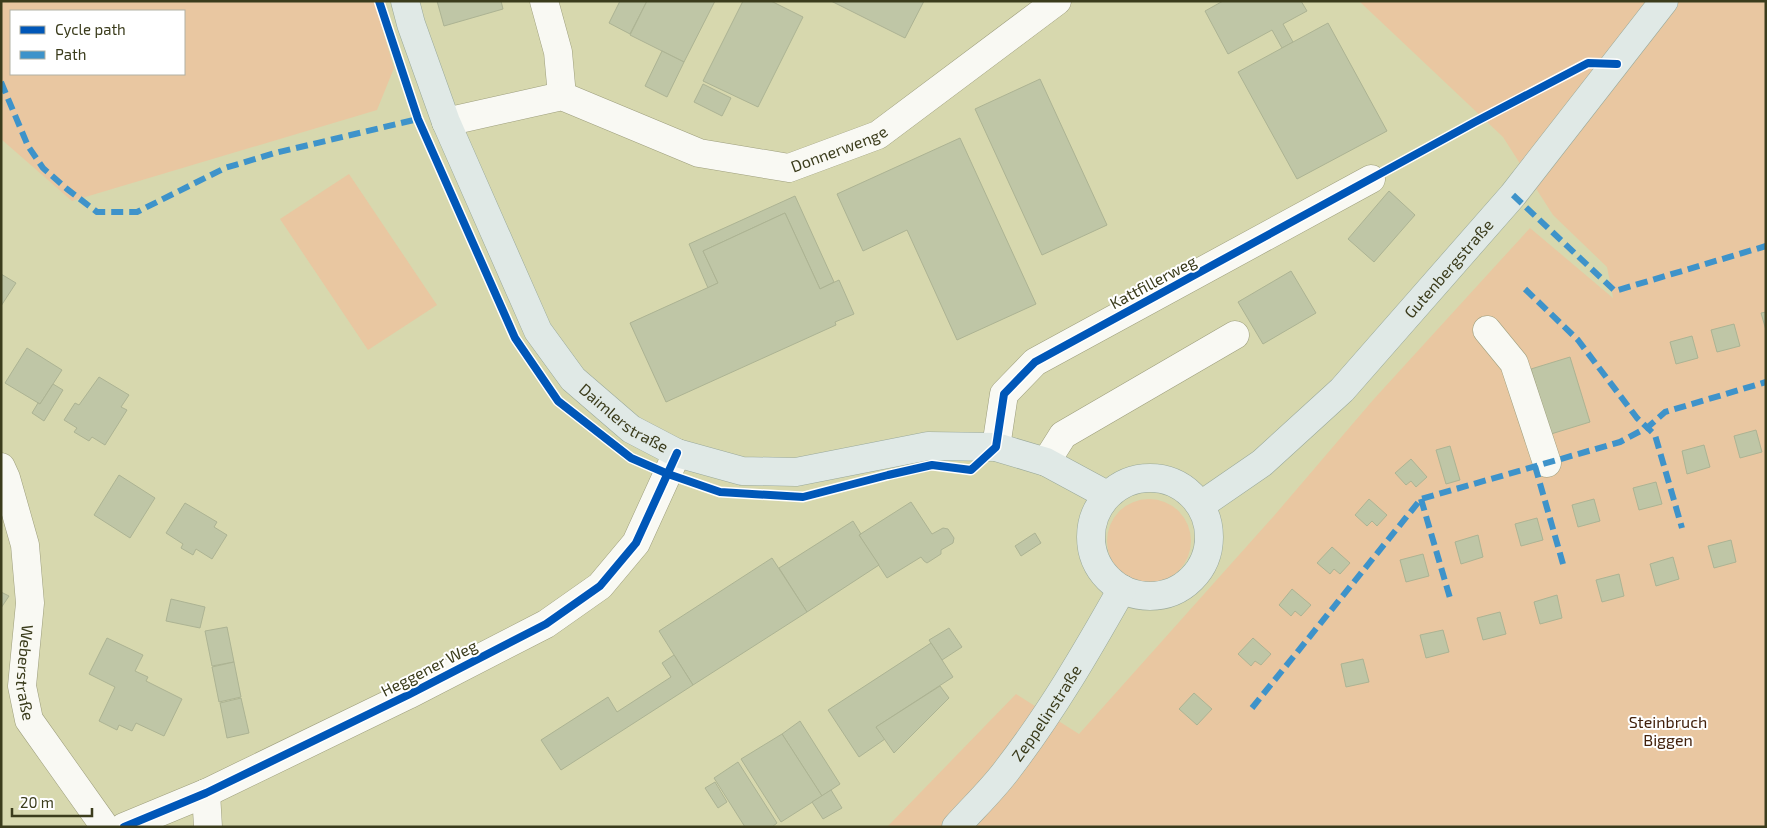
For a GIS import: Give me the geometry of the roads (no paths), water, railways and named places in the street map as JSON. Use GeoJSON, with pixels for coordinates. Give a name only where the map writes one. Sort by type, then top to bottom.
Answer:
{"type":"FeatureCollection","features":[{"type":"Feature","properties":{"kind":"main road","name":"Daimlerstraße"},"geometry":{"type":"LineString","coordinates":[[404,1],[446,122],[538,331],[574,379],[631,429],[677,453],[742,471],[796,472],[928,446],[996,447],[1046,462],[1108,495]]}},
{"type":"Feature","properties":{"kind":"main road","name":"Gutenbergstraße"},"geometry":{"type":"LineString","coordinates":[[1201,505],[1262,463],[1342,390],[1513,195],[1664,1]]}},
{"type":"Feature","properties":{"kind":"main road"},"geometry":{"type":"LineString","coordinates":[[1139,478],[1157,478],[1174,482],[1189,492],[1201,505],[1208,523],[1210,542],[1205,561],[1194,577],[1179,589],[1160,595],[1141,596],[1122,589],[1108,578],[1097,563],[1091,546],[1091,528],[1097,510],[1108,495],[1122,484],[1139,478]]}},
{"type":"Feature","properties":{"kind":"main road","name":"Zeppelinstraße"},"geometry":{"type":"LineString","coordinates":[[956,827],[1006,771],[1042,722],[1087,653],[1122,589]]}},
{"type":"Feature","properties":{"kind":"street"},"geometry":{"type":"LineString","coordinates":[[446,122],[562,96],[558,52],[544,1]]}},
{"type":"Feature","properties":{"kind":"street","name":"Donnerwenge"},"geometry":{"type":"LineString","coordinates":[[562,96],[699,153],[789,168],[878,135],[1057,1]]}},
{"type":"Feature","properties":{"kind":"street","name":"Kattfillerweg"},"geometry":{"type":"LineString","coordinates":[[996,447],[1004,394],[1035,362],[1372,179]]}},
{"type":"Feature","properties":{"kind":"street"},"geometry":{"type":"LineString","coordinates":[[1487,330],[1514,363],[1547,463]]}},
{"type":"Feature","properties":{"kind":"street"},"geometry":{"type":"LineString","coordinates":[[1046,462],[1063,435],[1235,336]]}},
{"type":"Feature","properties":{"kind":"street","name":"Heggener Weg"},"geometry":{"type":"LineString","coordinates":[[124,827],[206,793],[408,695],[537,628],[600,586],[636,543],[677,453]]}},
{"type":"Feature","properties":{"kind":"street","name":"Weberstraße"},"geometry":{"type":"LineString","coordinates":[[1,468],[6,478],[25,545],[30,603],[12,680],[29,720],[105,827]]}},
{"type":"Feature","properties":{"kind":"street"},"geometry":{"type":"LineString","coordinates":[[206,793],[208,827]]}},
{"type":"Feature","properties":{"kind":"park label","name":"Steinbruch Biggen"},"geometry":{"type":"Point","coordinates":[1668,731]}}]}
